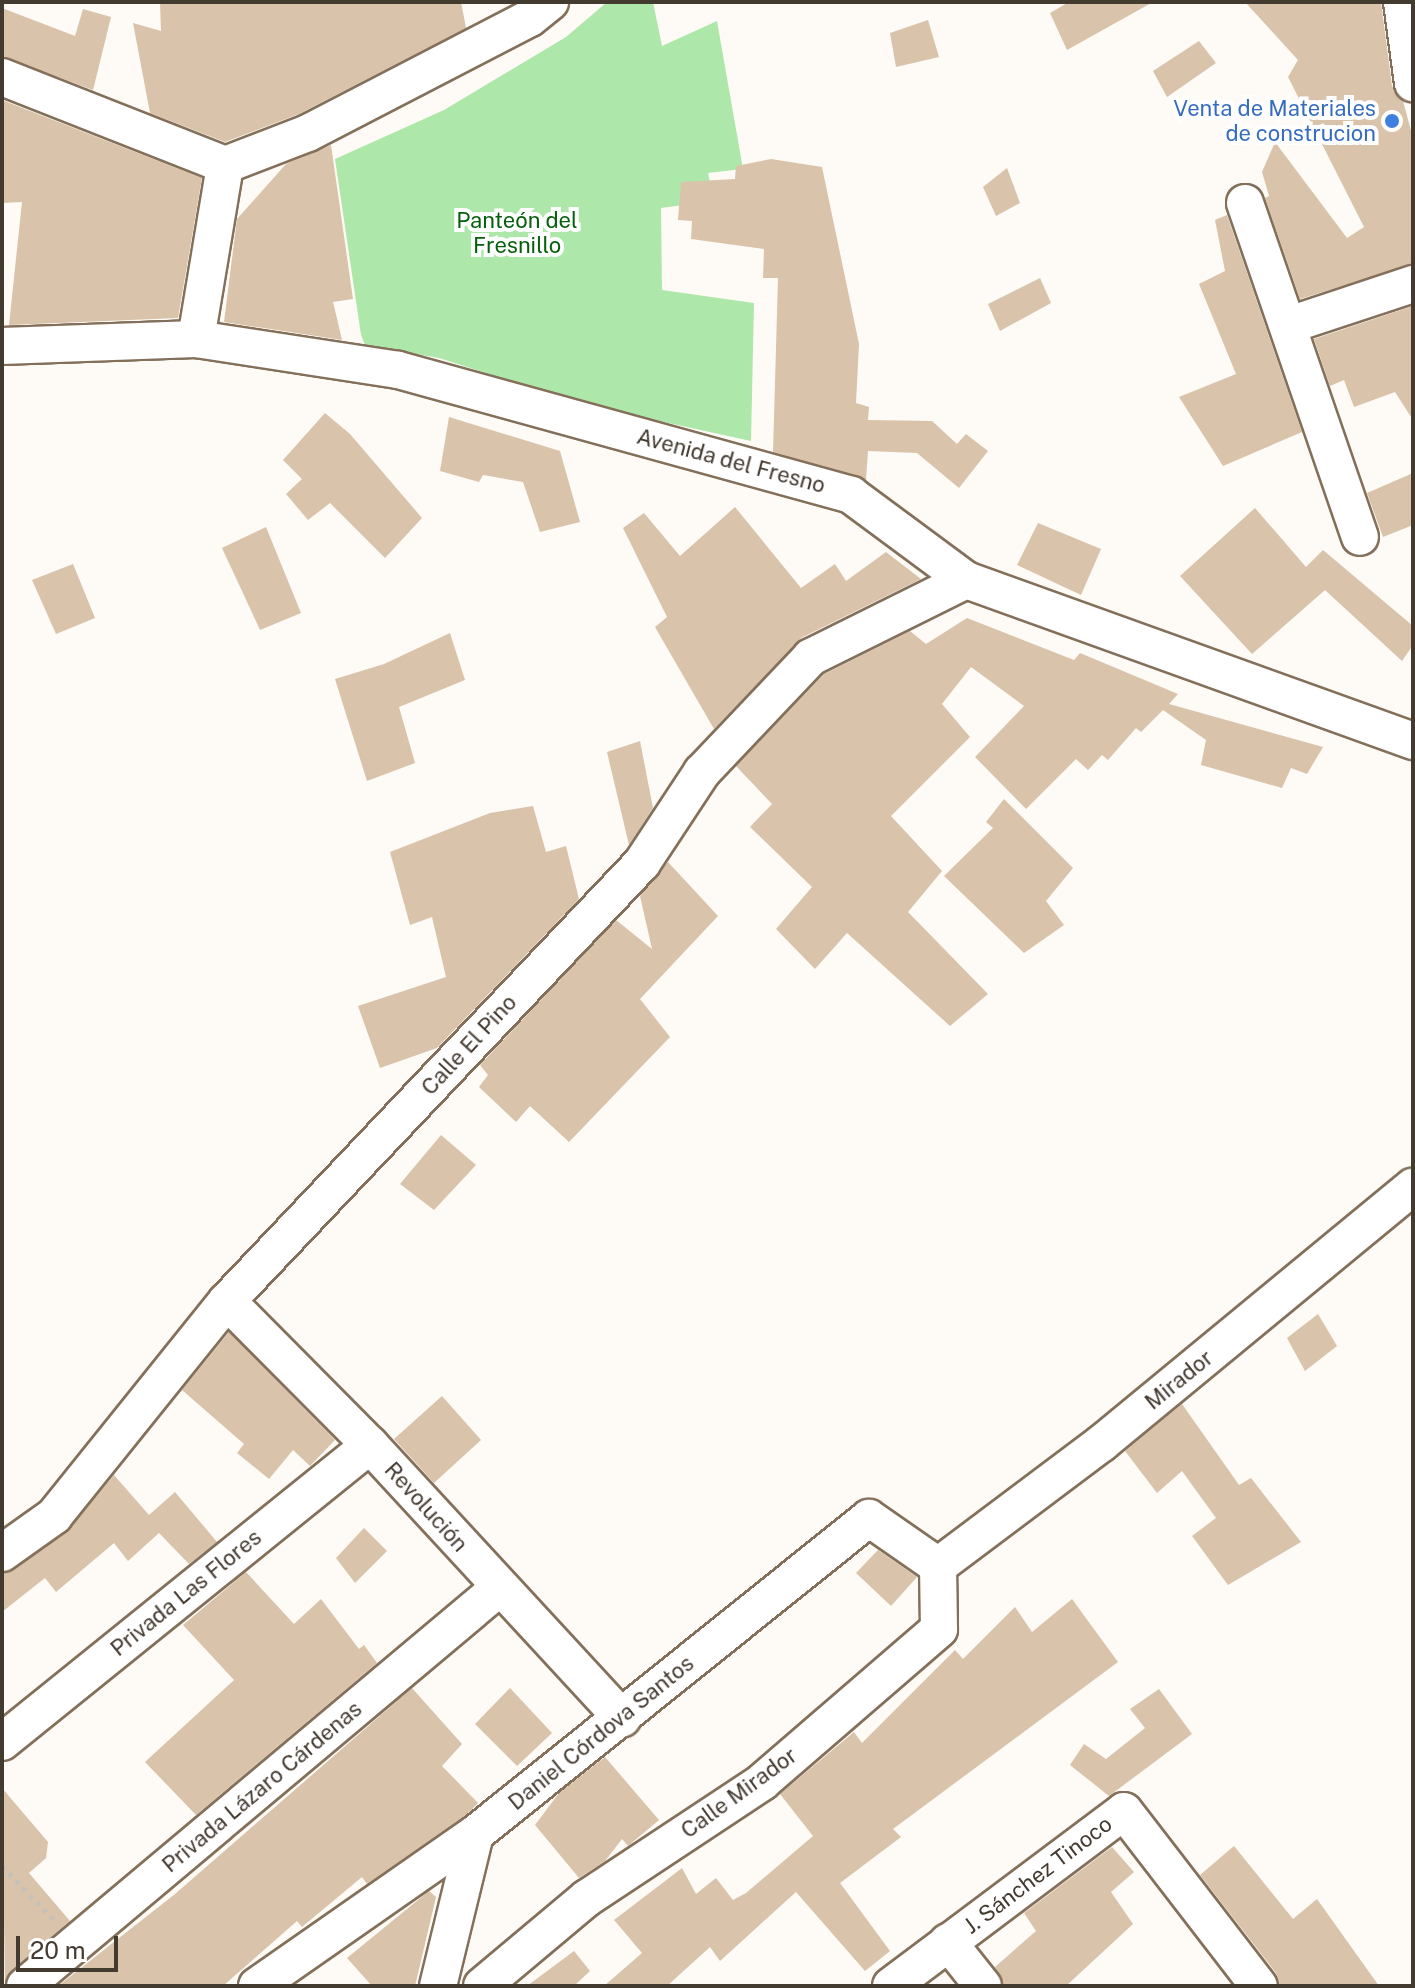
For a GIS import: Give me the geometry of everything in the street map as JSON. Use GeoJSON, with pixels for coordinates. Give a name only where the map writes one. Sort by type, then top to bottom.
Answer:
{"type":"FeatureCollection","features":[{"type":"Feature","properties":{"kind":"street"},"geometry":{"type":"LineString","coordinates":[[2,77],[225,165],[308,133],[530,18],[550,2]]}},
{"type":"Feature","properties":{"kind":"street"},"geometry":{"type":"LineString","coordinates":[[1402,2],[1413,83]]}},
{"type":"Feature","properties":{"kind":"street"},"geometry":{"type":"LineString","coordinates":[[196,339],[225,165]]}},
{"type":"Feature","properties":{"kind":"street"},"geometry":{"type":"LineString","coordinates":[[1245,203],[1360,537]]}},
{"type":"Feature","properties":{"kind":"street"},"geometry":{"type":"LineString","coordinates":[[1289,325],[1413,284]]}},
{"type":"Feature","properties":{"kind":"street","name":"Avenida del Fresno"},"geometry":{"type":"LineString","coordinates":[[2,346],[196,339],[398,370],[851,495],[966,580],[1413,741]]}},
{"type":"Feature","properties":{"kind":"street","name":"Calle El Pino"},"geometry":{"type":"LineString","coordinates":[[2,1553],[54,1516],[227,1301],[642,863],[702,772],[811,657],[966,580]]}},
{"type":"Feature","properties":{"kind":"street","name":"Mirador"},"geometry":{"type":"LineString","coordinates":[[938,1566],[1102,1443],[1413,1187]]}},
{"type":"Feature","properties":{"kind":"street","name":"Revolución"},"geometry":{"type":"LineString","coordinates":[[227,1301],[370,1445],[622,1718]]}},
{"type":"Feature","properties":{"kind":"street","name":"Privada Las Flores"},"geometry":{"type":"LineString","coordinates":[[2,1742],[370,1445]]}},
{"type":"Feature","properties":{"kind":"street","name":"Daniel Córdova Santos"},"geometry":{"type":"LineString","coordinates":[[257,1986],[475,1834],[869,1518],[938,1566]]}},
{"type":"Feature","properties":{"kind":"street","name":"Calle Mirador"},"geometry":{"type":"LineString","coordinates":[[482,1986],[587,1898],[762,1782],[939,1629],[938,1566]]}},
{"type":"Feature","properties":{"kind":"street","name":"Privada Lázaro Cárdenas"},"geometry":{"type":"LineString","coordinates":[[25,1986],[499,1588]]}},
{"type":"Feature","properties":{"kind":"street","name":"J. Sánchez Tinoco"},"geometry":{"type":"LineString","coordinates":[[891,1986],[1124,1811],[1259,1986]]}},
{"type":"Feature","properties":{"kind":"street"},"geometry":{"type":"LineString","coordinates":[[438,1986],[475,1834]]}},
{"type":"Feature","properties":{"kind":"street"},"geometry":{"type":"LineString","coordinates":[[948,1942],[983,1986]]}},
{"type":"Feature","properties":{"kind":"path"},"geometry":{"type":"LineString","coordinates":[[2,1866],[76,1943]]}},
{"type":"Feature","properties":{"kind":"green space","name":"Panteón del Fresnillo"},"geometry":{"type":"Polygon","coordinates":[[[607,2],[653,2],[662,46],[717,21],[743,169],[708,173],[714,201],[661,208],[662,290],[754,303],[751,441],[586,405],[439,358],[365,345],[361,335],[335,159],[444,110],[566,37],[607,2]]]}},
{"type":"Feature","properties":{"kind":"building"},"geometry":{"type":"Polygon","coordinates":[[[160,2],[461,2],[466,28],[299,114],[225,142],[150,113],[133,23],[161,31],[160,2]]]}},
{"type":"Feature","properties":{"kind":"building"},"geometry":{"type":"Polygon","coordinates":[[[1069,2],[1153,2],[1067,50],[1050,13],[1069,2]]]}},
{"type":"Feature","properties":{"kind":"building"},"geometry":{"type":"Polygon","coordinates":[[[1245,2],[1381,2],[1392,86],[1403,101],[1413,138],[1413,264],[1300,299],[1265,198],[1269,196],[1262,172],[1275,142],[1347,238],[1364,227],[1288,77],[1298,60],[1245,2]]]}},
{"type":"Feature","properties":{"kind":"building"},"geometry":{"type":"Polygon","coordinates":[[[2,8],[75,36],[83,9],[111,17],[93,90],[2,56],[2,8]]]}},
{"type":"Feature","properties":{"kind":"building"},"geometry":{"type":"Polygon","coordinates":[[[928,20],[939,57],[896,67],[890,33],[928,20]]]}},
{"type":"Feature","properties":{"kind":"building"},"geometry":{"type":"Polygon","coordinates":[[[1199,41],[1216,63],[1167,97],[1153,71],[1199,41]]]}},
{"type":"Feature","properties":{"kind":"building"},"geometry":{"type":"Polygon","coordinates":[[[2,100],[202,178],[178,318],[9,325],[22,202],[2,203],[2,100]]]}},
{"type":"Feature","properties":{"kind":"building"},"geometry":{"type":"Polygon","coordinates":[[[331,145],[353,299],[333,302],[342,340],[224,322],[237,219],[286,164],[331,145]]]}},
{"type":"Feature","properties":{"kind":"building"},"geometry":{"type":"Polygon","coordinates":[[[771,159],[822,167],[859,344],[856,403],[869,407],[868,420],[932,421],[957,444],[966,434],[988,451],[959,488],[917,453],[868,451],[866,480],[773,452],[778,278],[763,278],[764,249],[691,239],[692,221],[678,220],[681,182],[735,179],[736,166],[771,159]]]}},
{"type":"Feature","properties":{"kind":"building"},"geometry":{"type":"Polygon","coordinates":[[[1007,168],[1020,203],[996,216],[983,187],[1007,168]]]}},
{"type":"Feature","properties":{"kind":"building"},"geometry":{"type":"Polygon","coordinates":[[[1227,215],[1302,432],[1223,466],[1179,397],[1236,374],[1199,284],[1225,271],[1215,220],[1227,215]]]}},
{"type":"Feature","properties":{"kind":"building"},"geometry":{"type":"Polygon","coordinates":[[[1040,278],[1051,303],[1000,331],[988,304],[1040,278]]]}},
{"type":"Feature","properties":{"kind":"building"},"geometry":{"type":"Polygon","coordinates":[[[1413,306],[1413,420],[1395,392],[1354,407],[1344,380],[1330,386],[1314,339],[1413,306]]]}},
{"type":"Feature","properties":{"kind":"building"},"geometry":{"type":"Polygon","coordinates":[[[325,413],[350,434],[422,518],[385,558],[330,503],[308,520],[286,494],[302,479],[283,460],[325,413]]]}},
{"type":"Feature","properties":{"kind":"building"},"geometry":{"type":"Polygon","coordinates":[[[449,417],[560,451],[580,522],[540,532],[523,482],[483,475],[479,482],[440,471],[449,417]]]}},
{"type":"Feature","properties":{"kind":"building"},"geometry":{"type":"Polygon","coordinates":[[[1413,473],[1413,525],[1383,537],[1367,493],[1413,473]]]}},
{"type":"Feature","properties":{"kind":"building"},"geometry":{"type":"Polygon","coordinates":[[[735,507],[801,588],[835,564],[846,581],[886,552],[921,579],[801,638],[714,729],[655,627],[667,617],[623,528],[644,513],[680,556],[735,507]]]}},
{"type":"Feature","properties":{"kind":"building"},"geometry":{"type":"Polygon","coordinates":[[[1255,508],[1306,567],[1323,550],[1413,626],[1413,645],[1402,661],[1325,590],[1252,654],[1180,576],[1255,508]]]}},
{"type":"Feature","properties":{"kind":"building"},"geometry":{"type":"Polygon","coordinates":[[[1038,523],[1101,549],[1081,595],[1017,565],[1038,523]]]}},
{"type":"Feature","properties":{"kind":"building"},"geometry":{"type":"Polygon","coordinates":[[[266,527],[301,613],[260,630],[222,548],[266,527]]]}},
{"type":"Feature","properties":{"kind":"building"},"geometry":{"type":"Polygon","coordinates":[[[73,564],[95,618],[56,634],[32,580],[73,564]]]}},
{"type":"Feature","properties":{"kind":"building"},"geometry":{"type":"Polygon","coordinates":[[[967,618],[1074,660],[1080,653],[1178,694],[1169,704],[1323,747],[1307,774],[1291,768],[1282,788],[1201,765],[1206,740],[1163,710],[1141,732],[1136,728],[1108,760],[1102,755],[1088,770],[1076,759],[1026,809],[975,757],[1024,706],[971,667],[942,704],[970,737],[891,816],[942,871],[908,912],[988,994],[950,1026],[847,933],[815,969],[776,929],[812,887],[750,827],[772,804],[736,766],[824,674],[910,631],[926,644],[967,618]]]}},
{"type":"Feature","properties":{"kind":"building"},"geometry":{"type":"Polygon","coordinates":[[[450,633],[465,680],[399,707],[415,763],[367,781],[335,679],[384,664],[450,633]]]}},
{"type":"Feature","properties":{"kind":"building"},"geometry":{"type":"Polygon","coordinates":[[[640,741],[653,808],[629,845],[607,752],[640,741]]]}},
{"type":"Feature","properties":{"kind":"building"},"geometry":{"type":"Polygon","coordinates":[[[1004,799],[1073,868],[1046,901],[1064,925],[1024,953],[944,876],[993,828],[986,822],[1004,799]]]}},
{"type":"Feature","properties":{"kind":"building"},"geometry":{"type":"Polygon","coordinates":[[[533,806],[546,852],[566,846],[579,899],[437,1048],[380,1068],[358,1006],[446,977],[432,917],[410,925],[390,852],[490,813],[533,806]]]}},
{"type":"Feature","properties":{"kind":"building"},"geometry":{"type":"Polygon","coordinates":[[[668,862],[718,916],[640,999],[670,1037],[569,1142],[530,1106],[516,1122],[479,1087],[488,1075],[480,1065],[616,920],[652,949],[640,896],[668,862]]]}},
{"type":"Feature","properties":{"kind":"building"},"geometry":{"type":"Polygon","coordinates":[[[441,1135],[476,1165],[434,1210],[400,1184],[441,1135]]]}},
{"type":"Feature","properties":{"kind":"building"},"geometry":{"type":"Polygon","coordinates":[[[1318,1314],[1337,1346],[1305,1371],[1287,1338],[1318,1314]]]}},
{"type":"Feature","properties":{"kind":"building"},"geometry":{"type":"Polygon","coordinates":[[[229,1332],[335,1440],[310,1466],[293,1450],[269,1479],[237,1453],[244,1444],[182,1390],[229,1332]]]}},
{"type":"Feature","properties":{"kind":"building"},"geometry":{"type":"Polygon","coordinates":[[[442,1396],[481,1440],[434,1483],[394,1439],[442,1396]]]}},
{"type":"Feature","properties":{"kind":"building"},"geometry":{"type":"Polygon","coordinates":[[[1182,1404],[1239,1485],[1251,1478],[1301,1542],[1228,1585],[1192,1536],[1216,1518],[1182,1471],[1157,1493],[1125,1451],[1182,1404]]]}},
{"type":"Feature","properties":{"kind":"building"},"geometry":{"type":"Polygon","coordinates":[[[114,1475],[149,1515],[175,1492],[217,1542],[189,1564],[159,1533],[128,1561],[114,1543],[56,1592],[45,1578],[2,1612],[2,1574],[66,1533],[114,1475]]]}},
{"type":"Feature","properties":{"kind":"building"},"geometry":{"type":"Polygon","coordinates":[[[364,1528],[387,1551],[355,1583],[336,1558],[364,1528]]]}},
{"type":"Feature","properties":{"kind":"building"},"geometry":{"type":"Polygon","coordinates":[[[878,1550],[917,1577],[891,1606],[856,1573],[878,1550]]]}},
{"type":"Feature","properties":{"kind":"building"},"geometry":{"type":"Polygon","coordinates":[[[246,1572],[294,1624],[321,1599],[359,1649],[364,1645],[377,1663],[196,1815],[145,1762],[234,1680],[183,1625],[246,1572]]]}},
{"type":"Feature","properties":{"kind":"building"},"geometry":{"type":"Polygon","coordinates":[[[1072,1599],[1118,1662],[893,1829],[901,1837],[840,1883],[890,1951],[865,1971],[796,1892],[720,1961],[710,1947],[667,1986],[604,1986],[642,1953],[614,1920],[682,1868],[696,1894],[716,1878],[733,1900],[746,1893],[813,1836],[780,1794],[854,1732],[862,1743],[955,1650],[963,1659],[1015,1607],[1032,1632],[1072,1599]]]}},
{"type":"Feature","properties":{"kind":"building"},"geometry":{"type":"Polygon","coordinates":[[[412,1688],[462,1744],[442,1766],[478,1803],[467,1814],[367,1884],[362,1877],[302,1927],[297,1921],[223,1986],[58,1986],[175,1894],[412,1688]]]}},
{"type":"Feature","properties":{"kind":"building"},"geometry":{"type":"Polygon","coordinates":[[[510,1688],[552,1733],[517,1766],[475,1724],[510,1688]]]}},
{"type":"Feature","properties":{"kind":"building"},"geometry":{"type":"Polygon","coordinates":[[[1159,1689],[1192,1734],[1109,1796],[1070,1765],[1084,1744],[1106,1759],[1145,1728],[1130,1709],[1159,1689]]]}},
{"type":"Feature","properties":{"kind":"building"},"geometry":{"type":"Polygon","coordinates":[[[605,1757],[659,1820],[628,1846],[622,1839],[605,1861],[579,1878],[535,1825],[559,1793],[605,1757]]]}},
{"type":"Feature","properties":{"kind":"building"},"geometry":{"type":"Polygon","coordinates":[[[2,1788],[48,1842],[46,1858],[29,1873],[70,1921],[12,1970],[5,1986],[2,1788]]]}},
{"type":"Feature","properties":{"kind":"building"},"geometry":{"type":"Polygon","coordinates":[[[1234,1846],[1293,1919],[1317,1899],[1379,1986],[1280,1986],[1276,1973],[1200,1875],[1234,1846]]]}},
{"type":"Feature","properties":{"kind":"building"},"geometry":{"type":"Polygon","coordinates":[[[1112,1847],[1134,1872],[1111,1892],[1133,1924],[1066,1986],[1004,1986],[995,1967],[1036,1931],[1024,1913],[1112,1847]]]}},
{"type":"Feature","properties":{"kind":"building"},"geometry":{"type":"Polygon","coordinates":[[[429,1891],[436,1897],[415,1986],[372,1986],[347,1958],[429,1891]]]}},
{"type":"Feature","properties":{"kind":"building"},"geometry":{"type":"Polygon","coordinates":[[[574,1951],[590,1971],[574,1986],[527,1986],[574,1951]]]}},
{"type":"Feature","properties":{"kind":"place","name":"Venta de Materiales de construcion"},"geometry":{"type":"Point","coordinates":[1392,121]}}]}
